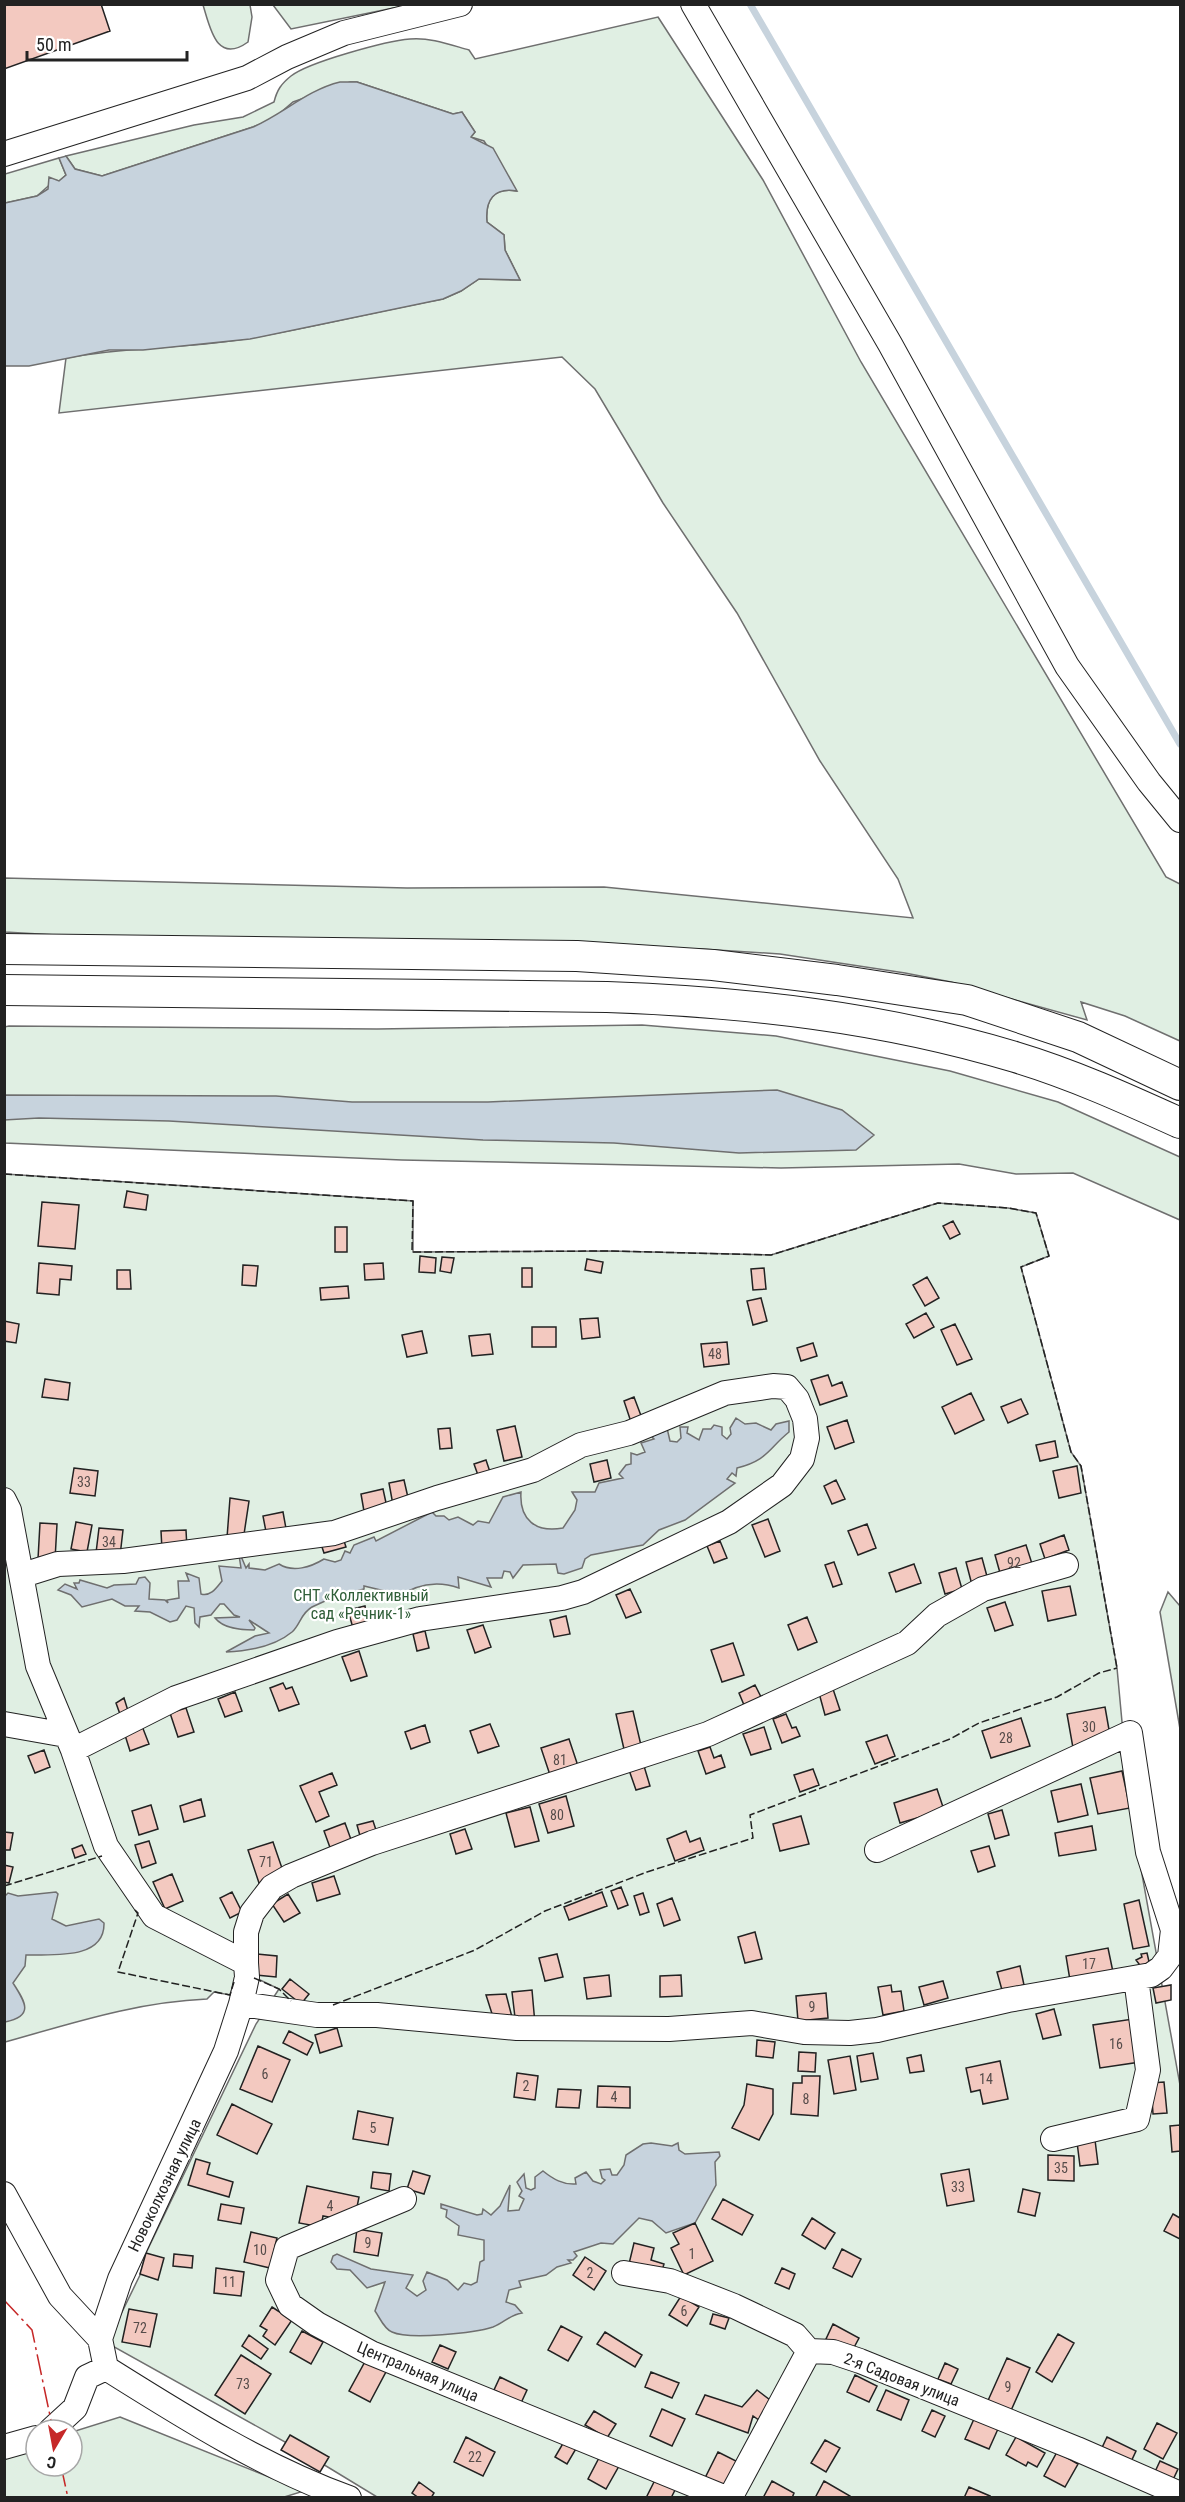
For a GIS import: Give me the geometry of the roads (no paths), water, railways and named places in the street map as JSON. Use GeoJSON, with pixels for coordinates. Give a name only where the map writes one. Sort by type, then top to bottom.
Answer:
{"type":"FeatureCollection","features":[{"type":"Feature","properties":{"kind":"main road"},"geometry":{"type":"LineString","coordinates":[[4,949],[578,956],[713,965],[967,1000],[1078,1037],[1180,1085]]}},
{"type":"Feature","properties":{"kind":"main road"},"geometry":{"type":"LineString","coordinates":[[4,990],[607,997],[698,1000],[787,1009],[873,1022],[1018,1058],[1111,1092],[1180,1123]]}},
{"type":"Feature","properties":{"kind":"street"},"geometry":{"type":"LineString","coordinates":[[4,154],[247,78],[287,57],[344,33],[460,4]]}},
{"type":"Feature","properties":{"kind":"street"},"geometry":{"type":"LineString","coordinates":[[693,4],[890,344],[1067,666],[1149,782],[1180,820]]}},
{"type":"Feature","properties":{"kind":"street"},"geometry":{"type":"LineString","coordinates":[[4,1724],[70,1743],[176,1698],[337,1642],[420,1619],[562,1598],[591,1589],[729,1522],[767,1498],[791,1476],[802,1459],[807,1438],[805,1419],[797,1399],[787,1387],[745,1389],[714,1397],[629,1433],[594,1440],[557,1456],[533,1470],[442,1496],[334,1533],[105,1563],[58,1564],[23,1575]]}},
{"type":"Feature","properties":{"kind":"street"},"geometry":{"type":"LineString","coordinates":[[4,1500],[9,1510],[23,1575],[38,1666],[70,1743],[106,1846],[154,1916],[246,1962]]}},
{"type":"Feature","properties":{"kind":"street","name":"Новоколхозная улица"},"geometry":{"type":"LineString","coordinates":[[100,2339],[134,2245],[210,2090],[241,2004],[247,1977],[246,1932],[252,1913],[272,1887],[291,1876],[372,1843],[708,1734],[907,1642],[937,1615],[983,1589],[1066,1565]]}},
{"type":"Feature","properties":{"kind":"street"},"geometry":{"type":"LineString","coordinates":[[241,2004],[317,2015],[377,2015],[517,2028],[669,2029],[752,2023],[804,2032],[850,2033],[877,2030],[1008,2000],[1151,1975],[1161,1968],[1170,1956],[1173,1938],[1171,1922],[1148,1852],[1130,1733],[877,1850]]}},
{"type":"Feature","properties":{"kind":"street"},"geometry":{"type":"LineString","coordinates":[[1053,2139],[1137,2119],[1148,2070],[1136,1978]]}},
{"type":"Feature","properties":{"kind":"street"},"geometry":{"type":"LineString","coordinates":[[4,2194],[60,2296],[100,2339],[106,2368],[204,2428],[308,2483],[349,2498]]}},
{"type":"Feature","properties":{"kind":"street","name":"Центральная улица"},"geometry":{"type":"LineString","coordinates":[[404,2199],[287,2248],[278,2280],[290,2305],[317,2324],[371,2353],[728,2498]]}},
{"type":"Feature","properties":{"kind":"street"},"geometry":{"type":"LineString","coordinates":[[624,2273],[670,2281],[734,2306],[795,2335],[809,2351],[728,2498]]}},
{"type":"Feature","properties":{"kind":"street","name":"2-я Садовая улица"},"geometry":{"type":"LineString","coordinates":[[809,2351],[833,2352],[852,2358],[1077,2449],[1180,2494]]}},
{"type":"Feature","properties":{"kind":"street"},"geometry":{"type":"LineString","coordinates":[[64,2418],[75,2408],[87,2378],[106,2368]]}},
{"type":"Feature","properties":{"kind":"street"},"geometry":{"type":"LineString","coordinates":[[4,2447],[24,2441]]}},
{"type":"Feature","properties":{"kind":"waterway"},"geometry":{"type":"LineString","coordinates":[[750,4],[1180,744]]}},
{"type":"Feature","properties":{"kind":"park label","name":"СНТ «Коллективный сад «Речник-1»"},"geometry":{"type":"Point","coordinates":[361,1604]}}]}
